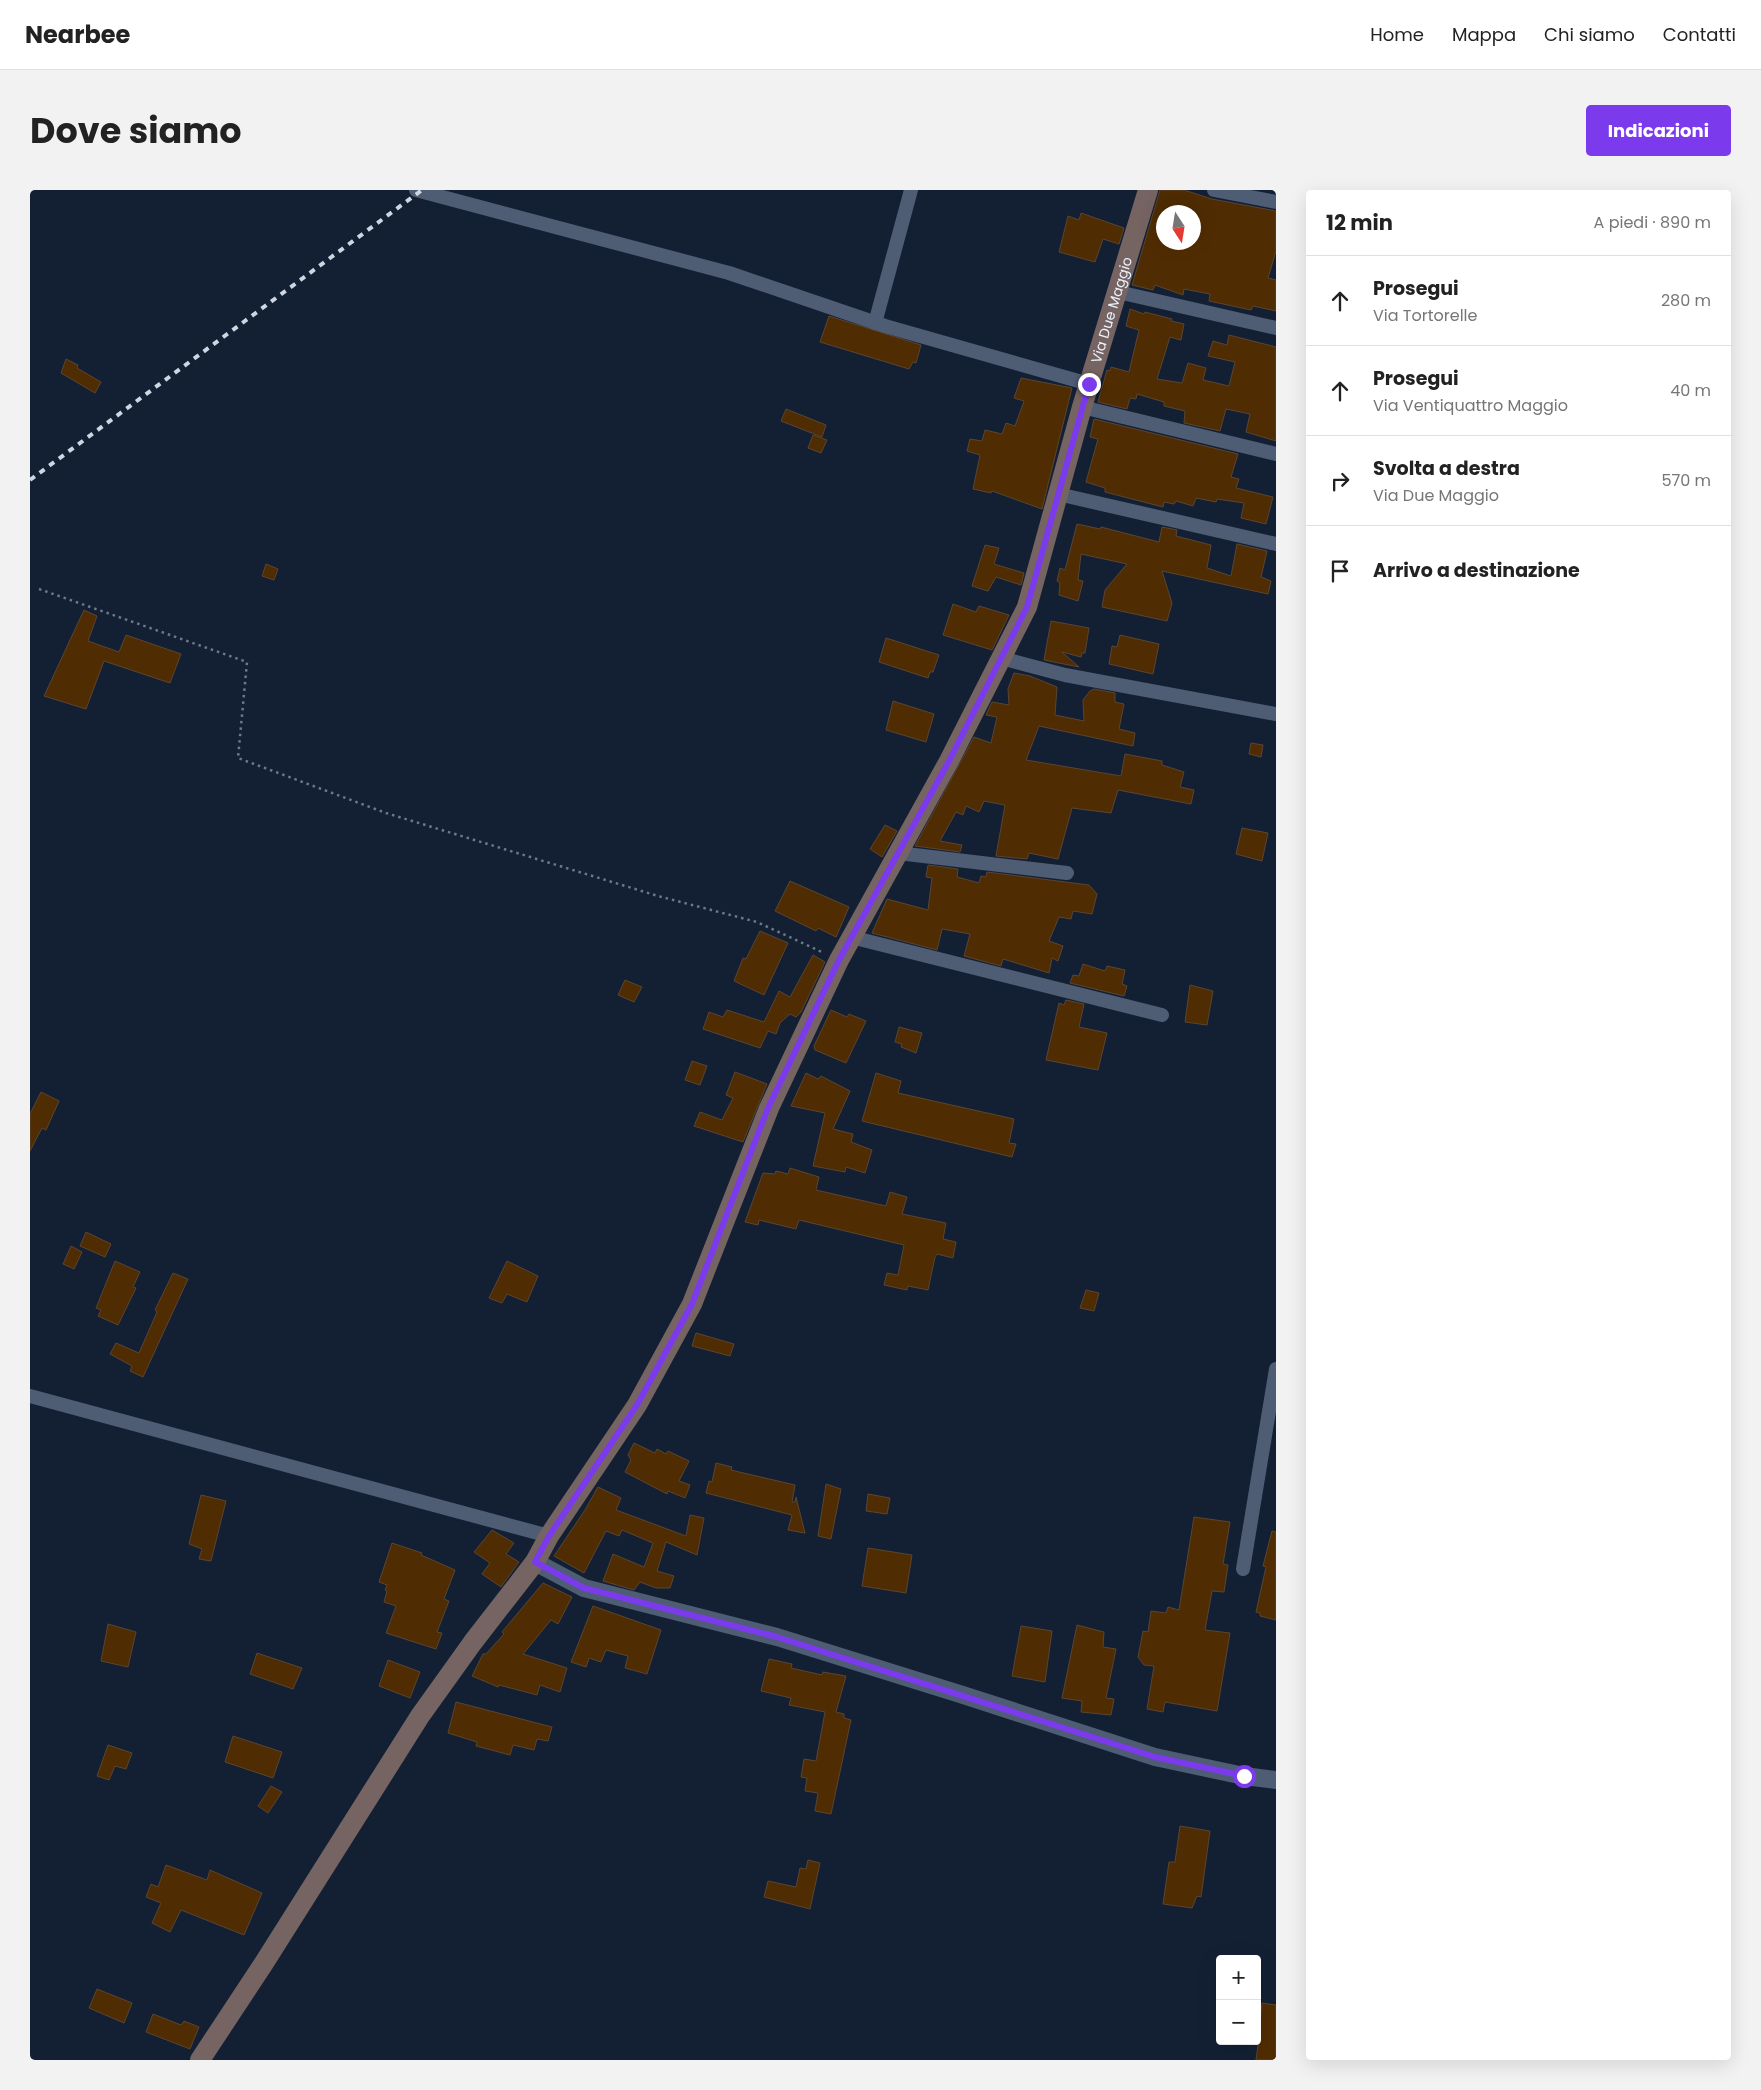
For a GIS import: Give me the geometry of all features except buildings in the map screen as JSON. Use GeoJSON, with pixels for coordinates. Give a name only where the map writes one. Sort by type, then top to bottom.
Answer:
{"type":"FeatureCollection","features":[{"type":"Feature","properties":{"kind":"main road","name":"Via Due Maggio"},"geometry":{"type":"LineString","coordinates":[[200,2060],[264,1963],[420,1716],[472,1642],[535,1562],[549,1536],[637,1405],[692,1304],[768,1108],[839,960],[949,761],[1027,607],[1082,407],[1148,190]]}},
{"type":"Feature","properties":{"kind":"street"},"geometry":{"type":"LineString","coordinates":[[416,190],[729,273],[875,323],[1089,384]]}},
{"type":"Feature","properties":{"kind":"street"},"geometry":{"type":"LineString","coordinates":[[875,323],[911,190]]}},
{"type":"Feature","properties":{"kind":"street"},"geometry":{"type":"LineString","coordinates":[[1214,190],[1276,202]]}},
{"type":"Feature","properties":{"kind":"street"},"geometry":{"type":"LineString","coordinates":[[1118,292],[1276,328]]}},
{"type":"Feature","properties":{"kind":"street"},"geometry":{"type":"LineString","coordinates":[[1082,407],[1276,454]]}},
{"type":"Feature","properties":{"kind":"street"},"geometry":{"type":"LineString","coordinates":[[1058,494],[1276,544]]}},
{"type":"Feature","properties":{"kind":"street"},"geometry":{"type":"LineString","coordinates":[[1001,658],[1065,675],[1276,714]]}},
{"type":"Feature","properties":{"kind":"street"},"geometry":{"type":"LineString","coordinates":[[898,853],[1067,873]]}},
{"type":"Feature","properties":{"kind":"street"},"geometry":{"type":"LineString","coordinates":[[851,938],[1162,1015]]}},
{"type":"Feature","properties":{"kind":"street"},"geometry":{"type":"LineString","coordinates":[[1243,1569],[1276,1369]]}},
{"type":"Feature","properties":{"kind":"street"},"geometry":{"type":"LineString","coordinates":[[30,1396],[549,1536]]}},
{"type":"Feature","properties":{"kind":"street"},"geometry":{"type":"LineString","coordinates":[[535,1562],[584,1588],[620,1599],[777,1637],[1155,1757],[1244,1776],[1276,1780]]}},
{"type":"Feature","properties":{"kind":"path"},"geometry":{"type":"LineString","coordinates":[[39,589],[247,662],[238,758],[386,813],[658,896],[757,922],[839,960]]}},
{"type":"Feature","properties":{"kind":"railway"},"geometry":{"type":"LineString","coordinates":[[30,480],[422,190]]}},
{"type":"Feature","properties":{"kind":"route"},"geometry":{"type":"LineString","coordinates":[[1089,384],[1027,607],[949,761],[839,960],[768,1108],[692,1304],[637,1405],[549,1536],[535,1562],[584,1588],[620,1599],[777,1637],[963,1694],[1155,1757],[1244,1776]]}}]}
